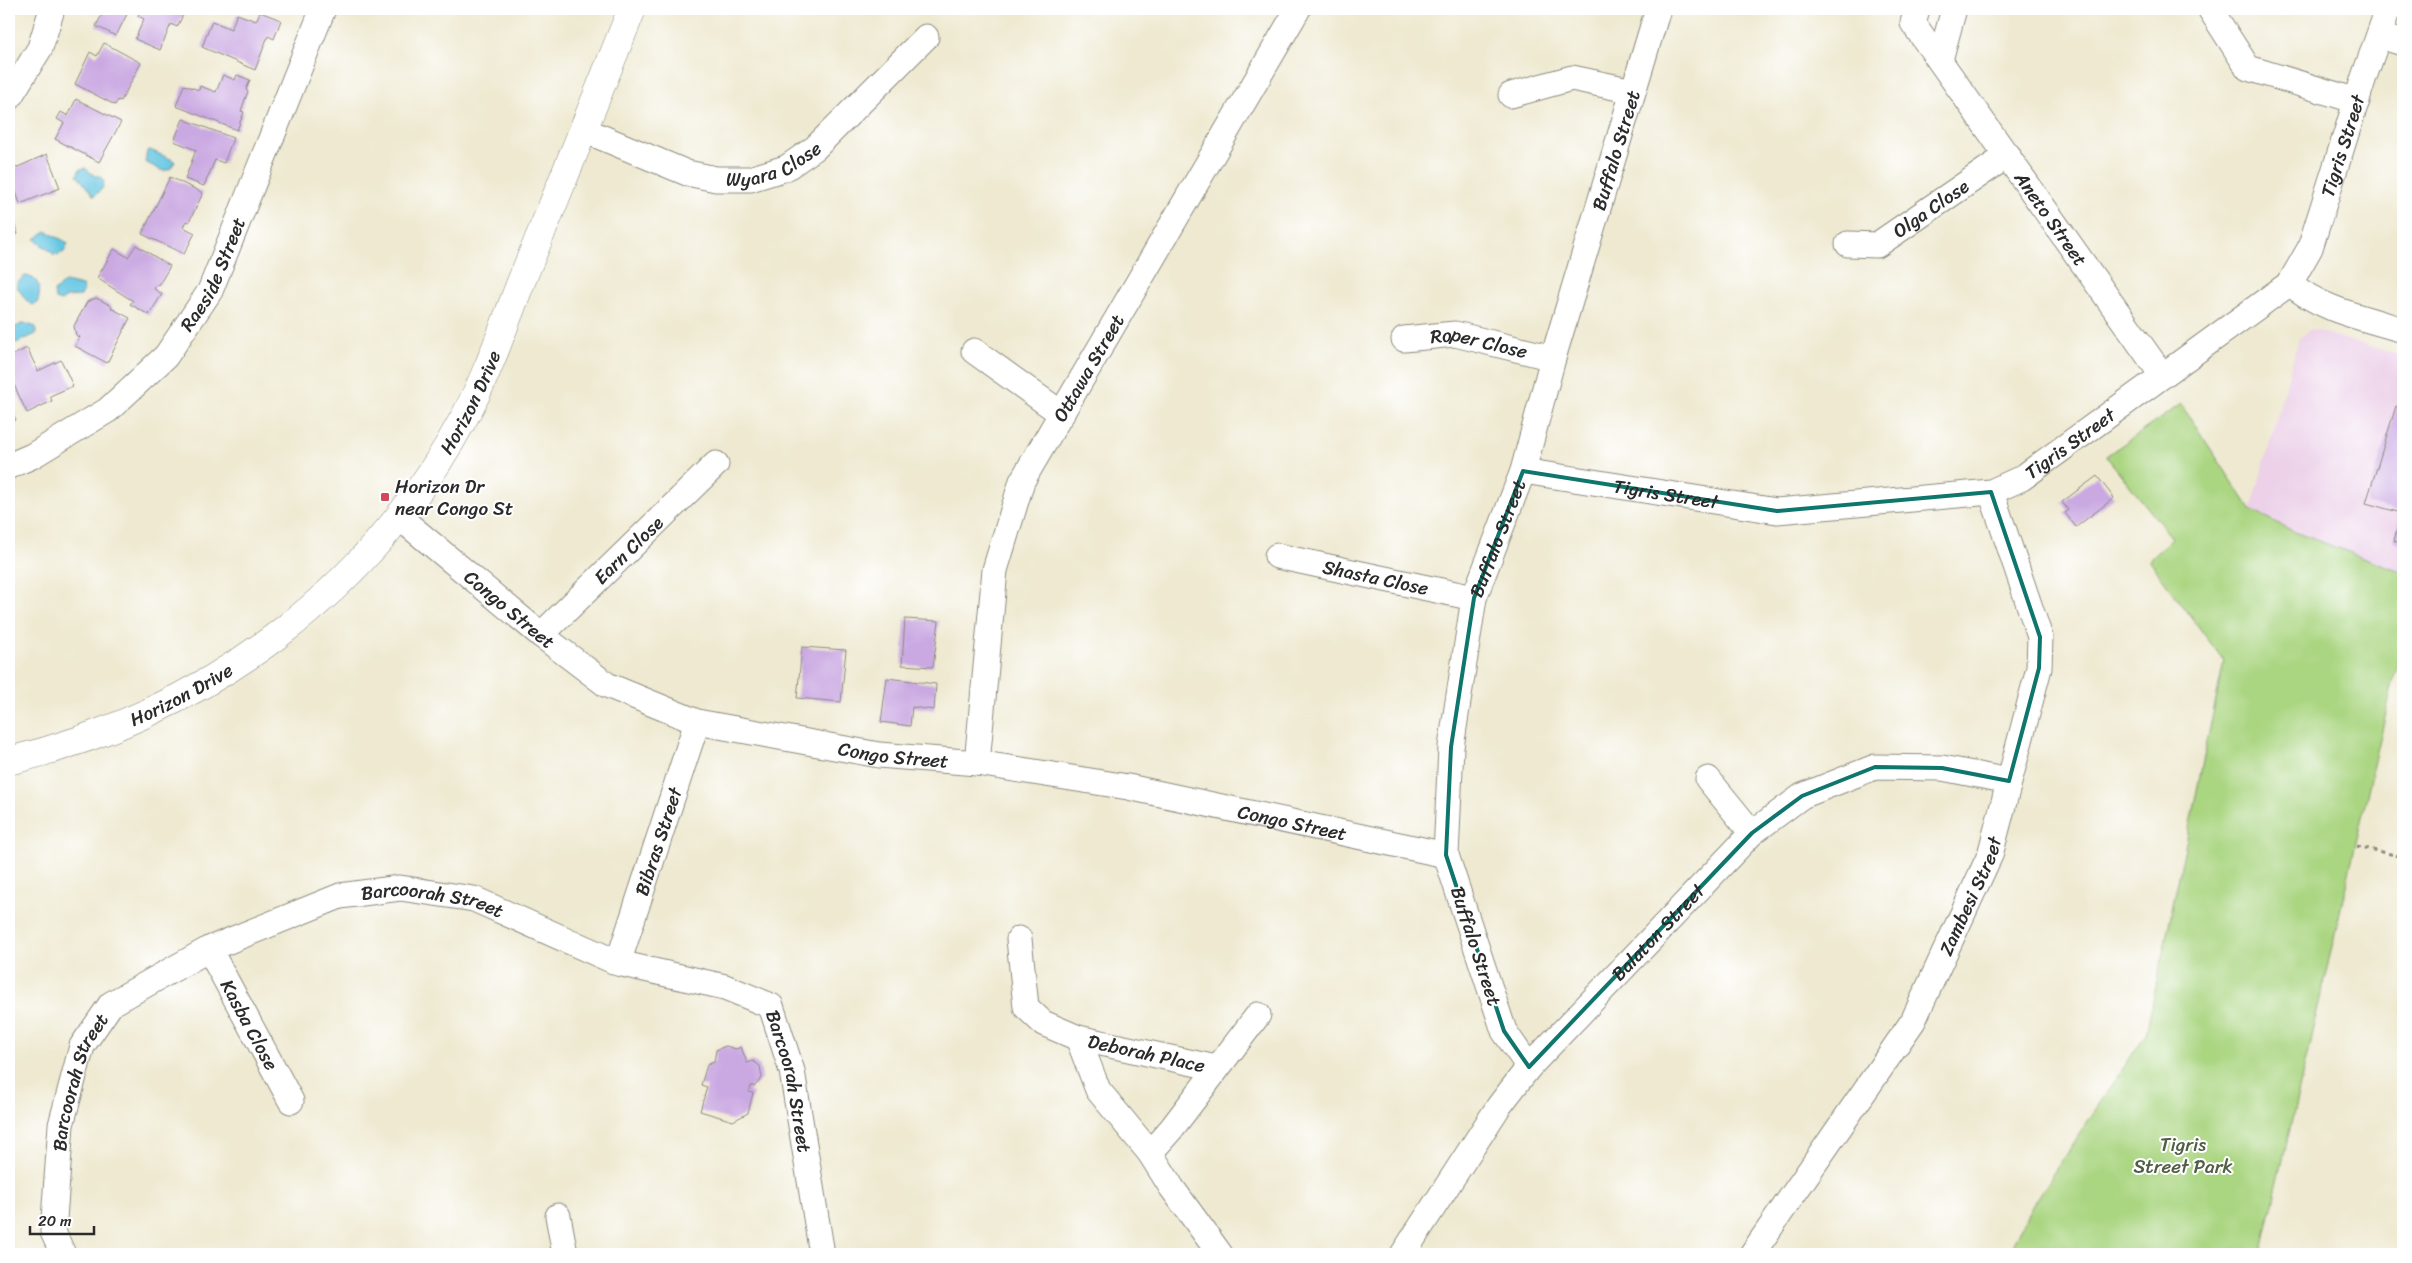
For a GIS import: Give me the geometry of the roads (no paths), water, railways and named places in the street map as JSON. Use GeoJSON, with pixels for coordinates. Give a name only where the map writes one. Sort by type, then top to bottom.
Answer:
{"type":"FeatureCollection","features":[{"type":"Feature","properties":{"kind":"street"},"geometry":{"type":"LineString","coordinates":[[9,98],[40,48],[52,9]]}},
{"type":"Feature","properties":{"kind":"street","name":"Raeside Street"},"geometry":{"type":"LineString","coordinates":[[9,466],[32,456],[108,410],[166,356],[176,342],[210,291],[323,9]]}},
{"type":"Feature","properties":{"kind":"street","name":"Horizon Drive"},"geometry":{"type":"LineString","coordinates":[[9,761],[62,747],[139,718],[188,694],[230,669],[270,642],[336,587],[399,517],[427,478],[466,415],[632,9]]}},
{"type":"Feature","properties":{"kind":"street","name":"Ottawa Street"},"geometry":{"type":"LineString","coordinates":[[977,763],[995,570],[1022,481],[1298,9]]}},
{"type":"Feature","properties":{"kind":"street","name":"Buffalo Street"},"geometry":{"type":"LineString","coordinates":[[1529,1067],[1504,1031],[1446,855],[1451,747],[1474,598],[1523,471],[1553,358],[1658,9]]}},
{"type":"Feature","properties":{"kind":"street","name":"Aneto Street"},"geometry":{"type":"LineString","coordinates":[[1917,9],[1913,22],[2162,375]]}},
{"type":"Feature","properties":{"kind":"street"},"geometry":{"type":"LineString","coordinates":[[1940,60],[1954,9]]}},
{"type":"Feature","properties":{"kind":"street"},"geometry":{"type":"LineString","coordinates":[[2210,9],[2248,68],[2357,101]]}},
{"type":"Feature","properties":{"kind":"street","name":"Tigris Street"},"geometry":{"type":"LineString","coordinates":[[1523,471],[1777,511],[1991,492],[2022,478],[2290,283],[2310,248],[2388,9]]}},
{"type":"Feature","properties":{"kind":"street"},"geometry":{"type":"LineString","coordinates":[[2380,36],[2403,43]]}},
{"type":"Feature","properties":{"kind":"street","name":"Wyara Close"},"geometry":{"type":"LineString","coordinates":[[584,130],[687,173],[716,179],[750,178],[786,168],[815,148],[926,37]]}},
{"type":"Feature","properties":{"kind":"street"},"geometry":{"type":"LineString","coordinates":[[1511,95],[1572,78],[1633,91]]}},
{"type":"Feature","properties":{"kind":"street","name":"Olga Close"},"geometry":{"type":"LineString","coordinates":[[1848,244],[1877,245],[2008,155]]}},
{"type":"Feature","properties":{"kind":"street"},"geometry":{"type":"LineString","coordinates":[[2290,283],[2301,294],[2332,308],[2403,330]]}},
{"type":"Feature","properties":{"kind":"street","name":"Roper Close"},"geometry":{"type":"LineString","coordinates":[[1404,339],[1455,334],[1553,358]]}},
{"type":"Feature","properties":{"kind":"street"},"geometry":{"type":"LineString","coordinates":[[974,351],[1062,414]]}},
{"type":"Feature","properties":{"kind":"street","name":"Earn Close"},"geometry":{"type":"LineString","coordinates":[[541,635],[716,464]]}},
{"type":"Feature","properties":{"kind":"street","name":"Zambesi Street"},"geometry":{"type":"LineString","coordinates":[[1752,1254],[1913,1021],[1990,855],[2039,668],[2040,637],[1991,492]]}},
{"type":"Feature","properties":{"kind":"street","name":"Congo Street"},"geometry":{"type":"LineString","coordinates":[[399,517],[541,635],[607,685],[697,722],[879,755],[977,763],[1128,787],[1446,855]]}},
{"type":"Feature","properties":{"kind":"street","name":"Shasta Close"},"geometry":{"type":"LineString","coordinates":[[1277,556],[1474,598]]}},
{"type":"Feature","properties":{"kind":"street","name":"Bibras Street"},"geometry":{"type":"LineString","coordinates":[[618,963],[697,722]]}},
{"type":"Feature","properties":{"kind":"street","name":"Balaton Street"},"geometry":{"type":"LineString","coordinates":[[1403,1254],[1499,1106],[1529,1067],[1752,833],[1802,796],[1875,767],[1942,768],[2009,781]]}},
{"type":"Feature","properties":{"kind":"street"},"geometry":{"type":"LineString","coordinates":[[1708,779],[1752,833]]}},
{"type":"Feature","properties":{"kind":"street","name":"Barcoorah Street"},"geometry":{"type":"LineString","coordinates":[[63,1254],[53,1232],[61,1125],[82,1046],[111,1004],[209,948],[340,896],[400,888],[474,899],[618,963],[725,987],[771,1006],[792,1071],[822,1254]]}},
{"type":"Feature","properties":{"kind":"street","name":"Deborah Place"},"geometry":{"type":"LineString","coordinates":[[1019,940],[1026,1007],[1043,1023],[1078,1038],[1216,1068]]}},
{"type":"Feature","properties":{"kind":"street","name":"Kasba Close"},"geometry":{"type":"LineString","coordinates":[[209,948],[291,1101]]}},
{"type":"Feature","properties":{"kind":"street","name":"Deborah Place"},"geometry":{"type":"LineString","coordinates":[[1150,1153],[1172,1128],[1216,1068],[1258,1016]]}},
{"type":"Feature","properties":{"kind":"street","name":"Deborah Place"},"geometry":{"type":"LineString","coordinates":[[1078,1038],[1098,1090],[1150,1153],[1172,1188],[1220,1254]]}},
{"type":"Feature","properties":{"kind":"street"},"geometry":{"type":"LineString","coordinates":[[558,1216],[564,1254]]}},
{"type":"Feature","properties":{"kind":"water"},"geometry":{"type":"Polygon","coordinates":[[[150,150],[175,162],[170,169],[163,171],[145,162],[147,151],[150,150]]]}},
{"type":"Feature","properties":{"kind":"water"},"geometry":{"type":"Polygon","coordinates":[[[85,168],[95,176],[100,176],[104,182],[102,189],[94,196],[77,175],[80,169],[85,168]]]}},
{"type":"Feature","properties":{"kind":"water"},"geometry":{"type":"Polygon","coordinates":[[[46,231],[68,243],[64,252],[58,255],[55,253],[54,256],[35,239],[46,231]]]}},
{"type":"Feature","properties":{"kind":"water"},"geometry":{"type":"Polygon","coordinates":[[[25,276],[34,279],[39,289],[37,303],[32,305],[25,299],[17,287],[17,283],[25,276]]]}},
{"type":"Feature","properties":{"kind":"water"},"geometry":{"type":"Polygon","coordinates":[[[65,282],[82,286],[84,290],[81,296],[67,297],[61,301],[55,299],[54,291],[65,282]]]}},
{"type":"Feature","properties":{"kind":"water"},"geometry":{"type":"Polygon","coordinates":[[[24,323],[36,327],[36,334],[16,343],[10,341],[9,330],[24,323]]]}},
{"type":"Feature","properties":{"kind":"place","name":"Horizon Dr near Congo St"},"geometry":{"type":"Point","coordinates":[385,497]}},
{"type":"Feature","properties":{"kind":"park label","name":"Tigris Street Park"},"geometry":{"type":"Point","coordinates":[2183,1155]}}]}
